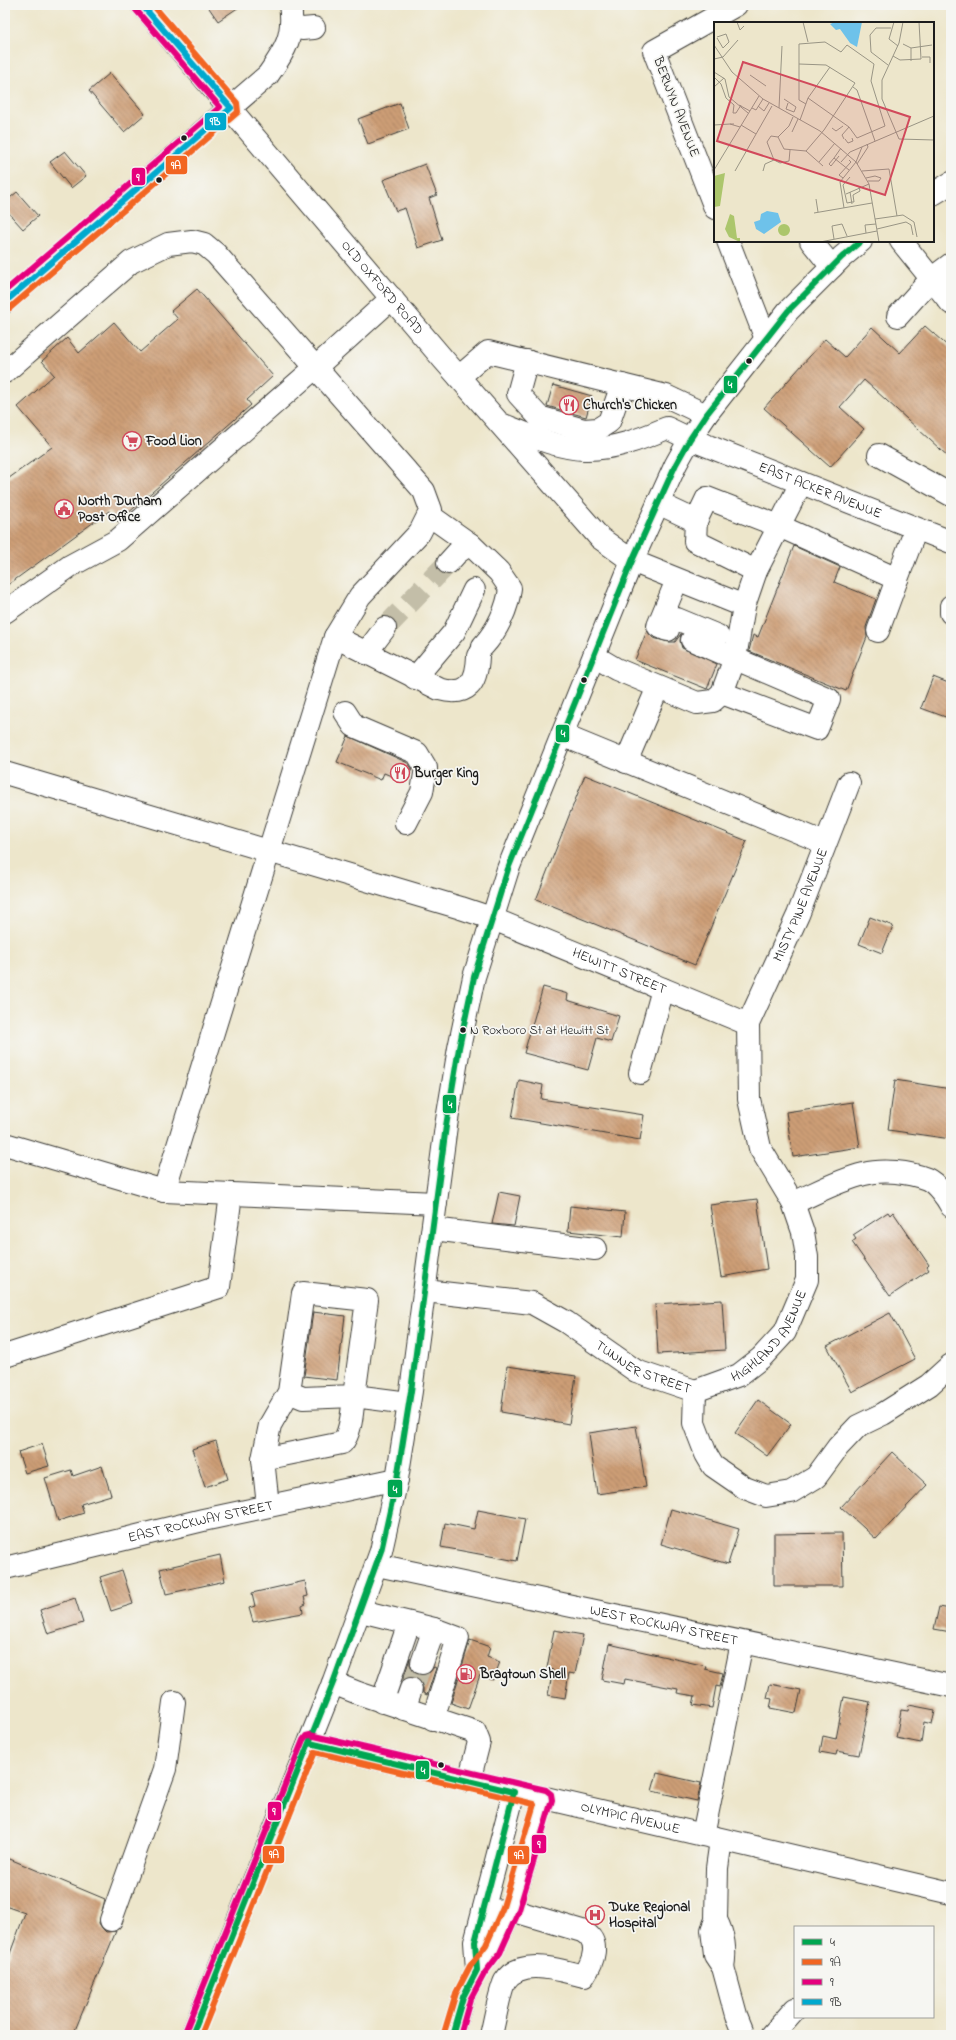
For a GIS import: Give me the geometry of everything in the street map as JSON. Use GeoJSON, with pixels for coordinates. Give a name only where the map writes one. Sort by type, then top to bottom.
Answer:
{"type":"FeatureCollection","features":[{"type":"Feature","properties":{"kind":"street","name":"OLD OXFORD ROAD"},"geometry":{"type":"LineString","coordinates":[[142,5],[392,298],[600,538],[632,561],[744,606]]}},
{"type":"Feature","properties":{"kind":"street"},"geometry":{"type":"LineString","coordinates":[[5,302],[231,108],[272,70],[290,41],[290,5]]}},
{"type":"Feature","properties":{"kind":"street","name":"BERWYN AVENUE"},"geometry":{"type":"LineString","coordinates":[[714,205],[654,51],[736,5]]}},
{"type":"Feature","properties":{"kind":"street"},"geometry":{"type":"LineString","coordinates":[[291,26],[302,29],[314,28]]}},
{"type":"Feature","properties":{"kind":"street"},"geometry":{"type":"LineString","coordinates":[[934,193],[951,183]]}},
{"type":"Feature","properties":{"kind":"street"},"geometry":{"type":"LineString","coordinates":[[5,372],[131,262],[168,244],[192,241],[204,244],[216,254],[424,491],[431,510],[420,532],[360,596],[335,637],[164,1191]]}},
{"type":"Feature","properties":{"kind":"street"},"geometry":{"type":"LineString","coordinates":[[728,242],[766,339]]}},
{"type":"Feature","properties":{"kind":"street"},"geometry":{"type":"LineString","coordinates":[[812,242],[832,267]]}},
{"type":"Feature","properties":{"kind":"street"},"geometry":{"type":"LineString","coordinates":[[192,2035],[334,1683],[377,1565],[397,1479],[425,1291],[446,1126],[459,1048],[474,977],[491,918],[508,869],[632,561],[658,503],[690,439],[706,415],[788,311],[832,267],[861,242]]}},
{"type":"Feature","properties":{"kind":"street"},"geometry":{"type":"LineString","coordinates":[[902,242],[951,303]]}},
{"type":"Feature","properties":{"kind":"street"},"geometry":{"type":"LineString","coordinates":[[898,316],[932,279],[951,264]]}},
{"type":"Feature","properties":{"kind":"street"},"geometry":{"type":"LineString","coordinates":[[5,612],[70,566],[118,540],[316,367],[392,298]]}},
{"type":"Feature","properties":{"kind":"street"},"geometry":{"type":"LineString","coordinates":[[460,377],[488,352],[666,396],[706,415]]}},
{"type":"Feature","properties":{"kind":"street"},"geometry":{"type":"LineString","coordinates":[[527,361],[518,394],[539,417],[584,430],[598,429],[609,422],[622,385]]}},
{"type":"Feature","properties":{"kind":"street","name":"EAST ACKER AVENUE"},"geometry":{"type":"LineString","coordinates":[[501,424],[547,441],[584,449],[624,444],[668,428],[690,439],[951,542]]}},
{"type":"Feature","properties":{"kind":"street"},"geometry":{"type":"LineString","coordinates":[[879,455],[951,495]]}},
{"type":"Feature","properties":{"kind":"street"},"geometry":{"type":"LineString","coordinates":[[594,656],[616,669],[697,703],[713,701],[722,693],[744,606],[756,571],[801,483]]}},
{"type":"Feature","properties":{"kind":"street"},"geometry":{"type":"LineString","coordinates":[[756,571],[695,541],[696,521],[707,498],[779,526],[897,579]]}},
{"type":"Feature","properties":{"kind":"street"},"geometry":{"type":"LineString","coordinates":[[658,503],[696,521]]}},
{"type":"Feature","properties":{"kind":"street"},"geometry":{"type":"LineString","coordinates":[[335,637],[438,690],[457,693],[472,683],[509,597],[510,588],[499,572],[470,544],[429,515]]}},
{"type":"Feature","properties":{"kind":"street"},"geometry":{"type":"LineString","coordinates":[[878,631],[916,529]]}},
{"type":"Feature","properties":{"kind":"street"},"geometry":{"type":"LineString","coordinates":[[448,563],[470,544]]}},
{"type":"Feature","properties":{"kind":"street"},"geometry":{"type":"LineString","coordinates":[[677,580],[658,626],[678,634],[677,619],[726,639],[731,656],[829,700],[817,729],[722,693]]}},
{"type":"Feature","properties":{"kind":"street"},"geometry":{"type":"LineString","coordinates":[[415,678],[454,632],[474,590]]}},
{"type":"Feature","properties":{"kind":"street"},"geometry":{"type":"LineString","coordinates":[[951,606],[951,613]]}},
{"type":"Feature","properties":{"kind":"street"},"geometry":{"type":"LineString","coordinates":[[366,653],[385,628]]}},
{"type":"Feature","properties":{"kind":"street"},"geometry":{"type":"LineString","coordinates":[[626,762],[658,687]]}},
{"type":"Feature","properties":{"kind":"street"},"geometry":{"type":"LineString","coordinates":[[345,712],[354,726],[417,753],[426,768],[422,792],[406,823]]}},
{"type":"Feature","properties":{"kind":"street"},"geometry":{"type":"LineString","coordinates":[[562,736],[826,843]]}},
{"type":"Feature","properties":{"kind":"street","name":"HEWITT STREET"},"geometry":{"type":"LineString","coordinates":[[5,773],[491,918],[748,1024]]}},
{"type":"Feature","properties":{"kind":"street","name":"MISTY PINE AVENUE"},"geometry":{"type":"LineString","coordinates":[[748,1024],[798,915],[849,783]]}},
{"type":"Feature","properties":{"kind":"street"},"geometry":{"type":"LineString","coordinates":[[640,1073],[663,989]]}},
{"type":"Feature","properties":{"kind":"street","name":"HIGHLAND AVENUE"},"geometry":{"type":"LineString","coordinates":[[695,1391],[739,1375],[761,1358],[785,1332],[807,1280],[808,1257],[793,1203],[760,1148],[748,1099],[748,1024]]}},
{"type":"Feature","properties":{"kind":"street"},"geometry":{"type":"LineString","coordinates":[[5,1144],[164,1191],[436,1203]]}},
{"type":"Feature","properties":{"kind":"street"},"geometry":{"type":"LineString","coordinates":[[793,1203],[835,1184],[864,1174],[893,1172],[928,1180],[947,1199],[951,1206]]}},
{"type":"Feature","properties":{"kind":"street"},"geometry":{"type":"LineString","coordinates":[[5,1356],[219,1287],[230,1194]]}},
{"type":"Feature","properties":{"kind":"street"},"geometry":{"type":"LineString","coordinates":[[433,1229],[595,1249]]}},
{"type":"Feature","properties":{"kind":"street","name":"TUNNER STREET"},"geometry":{"type":"LineString","coordinates":[[425,1291],[532,1303],[566,1322],[636,1371],[695,1391],[694,1423],[706,1454],[713,1466],[745,1488],[766,1496],[791,1492],[816,1477],[838,1446],[858,1426],[883,1414],[929,1385],[951,1365]]}},
{"type":"Feature","properties":{"kind":"street"},"geometry":{"type":"LineString","coordinates":[[263,1460],[342,1443],[346,1439],[354,1396],[366,1300],[303,1293],[289,1392],[270,1425],[263,1460],[268,1506]]}},
{"type":"Feature","properties":{"kind":"street"},"geometry":{"type":"LineString","coordinates":[[289,1392],[303,1398],[354,1396],[409,1403]]}},
{"type":"Feature","properties":{"kind":"street","name":"EAST ROCKWAY STREET"},"geometry":{"type":"LineString","coordinates":[[5,1568],[203,1520],[397,1479]]}},
{"type":"Feature","properties":{"kind":"street","name":"WEST ROCKWAY STREET"},"geometry":{"type":"LineString","coordinates":[[377,1565],[951,1686]]}},
{"type":"Feature","properties":{"kind":"street"},"geometry":{"type":"LineString","coordinates":[[361,1611],[434,1629],[458,1638],[433,1719]]}},
{"type":"Feature","properties":{"kind":"street"},"geometry":{"type":"LineString","coordinates":[[382,1702],[408,1623]]}},
{"type":"Feature","properties":{"kind":"street"},"geometry":{"type":"LineString","coordinates":[[422,1662],[434,1629]]}},
{"type":"Feature","properties":{"kind":"street"},"geometry":{"type":"LineString","coordinates":[[742,1643],[712,1838],[717,1868],[716,1920],[712,1930],[715,1955],[723,1967],[736,2015],[744,2035]]}},
{"type":"Feature","properties":{"kind":"street"},"geometry":{"type":"LineString","coordinates":[[334,1683],[382,1702],[475,1732],[479,1742],[469,1781]]}},
{"type":"Feature","properties":{"kind":"street"},"geometry":{"type":"LineString","coordinates":[[404,1709],[411,1689]]}},
{"type":"Feature","properties":{"kind":"street"},"geometry":{"type":"LineString","coordinates":[[111,1920],[165,1769],[174,1702]]}},
{"type":"Feature","properties":{"kind":"street","name":"OLYMPIC AVENUE"},"geometry":{"type":"LineString","coordinates":[[310,1743],[514,1792],[951,1893]]}},
{"type":"Feature","properties":{"kind":"street"},"geometry":{"type":"LineString","coordinates":[[477,1970],[475,1942],[514,1792]]}},
{"type":"Feature","properties":{"kind":"street"},"geometry":{"type":"LineString","coordinates":[[452,2035],[463,1997],[477,1970],[492,1949],[511,1910],[544,1798]]}},
{"type":"Feature","properties":{"kind":"street"},"geometry":{"type":"LineString","coordinates":[[483,1912],[511,1910],[588,1934],[593,1941],[595,1951],[590,1966],[584,1976],[548,1969],[528,1968],[514,1972],[505,1981],[491,2035]]}},
{"type":"Feature","properties":{"kind":"street"},"geometry":{"type":"LineString","coordinates":[[772,2035],[794,2010]]}},
{"type":"Feature","properties":{"kind":"building"},"geometry":{"type":"Polygon","coordinates":[[[207,5],[242,5],[218,21],[207,5]]]}},
{"type":"Feature","properties":{"kind":"building"},"geometry":{"type":"Polygon","coordinates":[[[110,73],[145,114],[124,132],[89,91],[110,73]]]}},
{"type":"Feature","properties":{"kind":"building"},"geometry":{"type":"Polygon","coordinates":[[[400,103],[409,129],[368,144],[358,119],[400,103]]]}},
{"type":"Feature","properties":{"kind":"building"},"geometry":{"type":"Polygon","coordinates":[[[65,151],[86,176],[71,188],[50,162],[65,151]]]}},
{"type":"Feature","properties":{"kind":"building"},"geometry":{"type":"Polygon","coordinates":[[[425,164],[437,195],[429,198],[442,240],[418,248],[405,208],[396,211],[383,180],[425,164]]]}},
{"type":"Feature","properties":{"kind":"building"},"geometry":{"type":"Polygon","coordinates":[[[17,192],[38,216],[23,229],[5,209],[5,202],[17,192]]]}},
{"type":"Feature","properties":{"kind":"building"},"geometry":{"type":"Polygon","coordinates":[[[197,289],[273,376],[247,400],[251,405],[118,522],[109,511],[5,587],[5,481],[52,447],[18,407],[54,375],[42,361],[67,338],[79,353],[114,322],[140,352],[178,319],[171,311],[197,289]]]}},
{"type":"Feature","properties":{"kind":"building"},"geometry":{"type":"Polygon","coordinates":[[[925,326],[951,349],[951,459],[864,380],[840,407],[864,429],[830,467],[764,408],[825,339],[845,357],[872,327],[900,353],[925,326]]]}},
{"type":"Feature","properties":{"kind":"building","name":"Church's Chicken"},"geometry":{"type":"Polygon","coordinates":[[[553,385],[592,396],[586,417],[547,406],[553,385]]]}},
{"type":"Feature","properties":{"kind":"building"},"geometry":{"type":"Polygon","coordinates":[[[794,546],[840,567],[834,582],[876,599],[866,627],[867,637],[846,691],[749,651],[753,635],[758,637],[794,546]]]}},
{"type":"Feature","properties":{"kind":"building"},"geometry":{"type":"Polygon","coordinates":[[[647,631],[653,638],[669,642],[675,642],[681,634],[680,641],[682,648],[717,664],[707,689],[635,660],[647,631]]]}},
{"type":"Feature","properties":{"kind":"building"},"geometry":{"type":"Polygon","coordinates":[[[933,677],[951,684],[951,719],[921,708],[933,677]]]}},
{"type":"Feature","properties":{"kind":"building"},"geometry":{"type":"Polygon","coordinates":[[[348,736],[408,763],[412,769],[406,782],[384,773],[381,780],[337,762],[348,736]]]}},
{"type":"Feature","properties":{"kind":"building"},"geometry":{"type":"Polygon","coordinates":[[[585,775],[747,841],[695,965],[536,900],[585,775]]]}},
{"type":"Feature","properties":{"kind":"building"},"geometry":{"type":"Polygon","coordinates":[[[870,917],[893,926],[882,953],[859,944],[870,917]]]}},
{"type":"Feature","properties":{"kind":"building"},"geometry":{"type":"Polygon","coordinates":[[[543,987],[568,994],[567,1000],[619,1016],[611,1042],[597,1038],[588,1070],[524,1053],[543,987]]]}},
{"type":"Feature","properties":{"kind":"building"},"geometry":{"type":"Polygon","coordinates":[[[519,1080],[543,1085],[541,1099],[644,1115],[640,1140],[512,1118],[519,1080]]]}},
{"type":"Feature","properties":{"kind":"building"},"geometry":{"type":"Polygon","coordinates":[[[895,1080],[951,1089],[951,1139],[888,1130],[895,1080]]]}},
{"type":"Feature","properties":{"kind":"building"},"geometry":{"type":"Polygon","coordinates":[[[853,1102],[860,1147],[793,1157],[786,1112],[853,1102]]]}},
{"type":"Feature","properties":{"kind":"building"},"geometry":{"type":"Polygon","coordinates":[[[499,1192],[520,1196],[514,1226],[492,1224],[499,1192]]]}},
{"type":"Feature","properties":{"kind":"building"},"geometry":{"type":"Polygon","coordinates":[[[757,1199],[767,1269],[721,1277],[710,1205],[757,1199]]]}},
{"type":"Feature","properties":{"kind":"building"},"geometry":{"type":"Polygon","coordinates":[[[570,1206],[625,1212],[623,1237],[568,1231],[570,1206]]]}},
{"type":"Feature","properties":{"kind":"building"},"geometry":{"type":"Polygon","coordinates":[[[888,1212],[890,1215],[893,1212],[929,1265],[927,1267],[929,1270],[890,1296],[852,1242],[856,1239],[853,1235],[888,1212]]]}},
{"type":"Feature","properties":{"kind":"building"},"geometry":{"type":"Polygon","coordinates":[[[722,1300],[725,1350],[658,1354],[655,1304],[722,1300]]]}},
{"type":"Feature","properties":{"kind":"building"},"geometry":{"type":"Polygon","coordinates":[[[313,1312],[345,1316],[337,1380],[304,1376],[313,1312]]]}},
{"type":"Feature","properties":{"kind":"building"},"geometry":{"type":"Polygon","coordinates":[[[890,1313],[915,1359],[852,1392],[827,1346],[890,1313]]]}},
{"type":"Feature","properties":{"kind":"building"},"geometry":{"type":"Polygon","coordinates":[[[507,1366],[576,1376],[569,1424],[501,1412],[507,1366]]]}},
{"type":"Feature","properties":{"kind":"building"},"geometry":{"type":"Polygon","coordinates":[[[758,1400],[791,1424],[767,1456],[735,1433],[758,1400]]]}},
{"type":"Feature","properties":{"kind":"building"},"geometry":{"type":"Polygon","coordinates":[[[636,1426],[646,1487],[597,1494],[589,1433],[636,1426]]]}},
{"type":"Feature","properties":{"kind":"building"},"geometry":{"type":"Polygon","coordinates":[[[216,1441],[228,1479],[205,1487],[192,1449],[216,1441]]]}},
{"type":"Feature","properties":{"kind":"building"},"geometry":{"type":"Polygon","coordinates":[[[42,1444],[49,1466],[25,1473],[18,1452],[42,1444]]]}},
{"type":"Feature","properties":{"kind":"building"},"geometry":{"type":"Polygon","coordinates":[[[892,1452],[927,1485],[876,1539],[841,1507],[892,1452]]]}},
{"type":"Feature","properties":{"kind":"building"},"geometry":{"type":"Polygon","coordinates":[[[102,1466],[111,1495],[81,1504],[84,1513],[58,1521],[45,1478],[71,1470],[73,1476],[102,1466]]]}},
{"type":"Feature","properties":{"kind":"building"},"geometry":{"type":"Polygon","coordinates":[[[671,1509],[739,1529],[728,1564],[661,1544],[671,1509]]]}},
{"type":"Feature","properties":{"kind":"building"},"geometry":{"type":"Polygon","coordinates":[[[478,1510],[525,1519],[517,1561],[441,1547],[445,1523],[474,1529],[478,1510]]]}},
{"type":"Feature","properties":{"kind":"building"},"geometry":{"type":"Polygon","coordinates":[[[842,1533],[843,1586],[774,1586],[774,1534],[842,1533]]]}},
{"type":"Feature","properties":{"kind":"building"},"geometry":{"type":"Polygon","coordinates":[[[220,1555],[225,1581],[166,1594],[160,1569],[220,1555]]]}},
{"type":"Feature","properties":{"kind":"building"},"geometry":{"type":"Polygon","coordinates":[[[122,1570],[133,1604],[111,1611],[100,1577],[122,1570]]]}},
{"type":"Feature","properties":{"kind":"building"},"geometry":{"type":"Polygon","coordinates":[[[305,1581],[308,1596],[304,1597],[306,1604],[302,1606],[303,1613],[253,1622],[249,1608],[255,1606],[252,1593],[305,1581]]]}},
{"type":"Feature","properties":{"kind":"building"},"geometry":{"type":"Polygon","coordinates":[[[75,1598],[83,1623],[48,1634],[40,1610],[75,1598]]]}},
{"type":"Feature","properties":{"kind":"building"},"geometry":{"type":"Polygon","coordinates":[[[939,1607],[951,1609],[951,1632],[934,1629],[939,1607]]]}},
{"type":"Feature","properties":{"kind":"building"},"geometry":{"type":"Polygon","coordinates":[[[554,1630],[583,1635],[575,1674],[569,1673],[565,1698],[548,1695],[553,1670],[547,1668],[554,1630]]]}},
{"type":"Feature","properties":{"kind":"building","name":"Bragtown Shell"},"geometry":{"type":"Polygon","coordinates":[[[470,1640],[490,1647],[487,1657],[500,1662],[493,1680],[480,1675],[468,1709],[451,1703],[470,1640]]]}},
{"type":"Feature","properties":{"kind":"building"},"geometry":{"type":"Polygon","coordinates":[[[609,1644],[706,1666],[705,1669],[723,1673],[720,1687],[716,1686],[712,1708],[693,1705],[695,1696],[677,1693],[678,1689],[625,1679],[624,1684],[602,1680],[609,1644]]]}},
{"type":"Feature","properties":{"kind":"building"},"geometry":{"type":"Polygon","coordinates":[[[410,1658],[412,1671],[418,1675],[425,1675],[434,1667],[436,1668],[427,1695],[423,1693],[421,1681],[415,1677],[409,1677],[403,1680],[410,1658]]]}},
{"type":"Feature","properties":{"kind":"building"},"geometry":{"type":"Polygon","coordinates":[[[770,1684],[801,1690],[796,1713],[770,1708],[772,1699],[767,1698],[770,1684]]]}},
{"type":"Feature","properties":{"kind":"building"},"geometry":{"type":"Polygon","coordinates":[[[844,1697],[870,1702],[859,1755],[837,1751],[836,1755],[820,1752],[823,1736],[836,1739],[844,1697]]]}},
{"type":"Feature","properties":{"kind":"building"},"geometry":{"type":"Polygon","coordinates":[[[909,1705],[935,1710],[932,1724],[924,1722],[921,1743],[896,1738],[901,1710],[908,1711],[909,1705]]]}},
{"type":"Feature","properties":{"kind":"building"},"geometry":{"type":"Polygon","coordinates":[[[657,1773],[701,1783],[697,1801],[652,1791],[657,1773]]]}},
{"type":"Feature","properties":{"kind":"building"},"geometry":{"type":"Polygon","coordinates":[[[5,1857],[105,1899],[99,1923],[106,1932],[116,1931],[73,2035],[5,2035],[5,1967],[25,1913],[5,1906],[5,1857]]]}},
{"type":"Feature","properties":{"kind":"tunnel"},"geometry":{"type":"LineString","coordinates":[[385,628],[448,563]]}},
{"type":"Feature","properties":{"kind":"tunnel"},"geometry":{"type":"LineString","coordinates":[[411,1689],[422,1663]]}},
{"type":"Feature","properties":{"kind":"transit line","name":"9B"},"geometry":{"type":"LineString","coordinates":[[5,302],[231,108],[142,5]]}},
{"type":"Feature","properties":{"kind":"transit line","name":"9A"},"geometry":{"type":"LineString","coordinates":[[10,308],[238,112],[237,103],[153,5]]}},
{"type":"Feature","properties":{"kind":"transit line","name":"9"},"geometry":{"type":"LineString","coordinates":[[5,291],[220,107],[136,10]]}},
{"type":"Feature","properties":{"kind":"transit line","name":"4"},"geometry":{"type":"LineString","coordinates":[[192,2035],[333,1683],[381,1551],[397,1479],[411,1391],[446,1126],[459,1048],[474,977],[508,869],[632,561],[676,464],[690,439],[706,415],[788,311],[842,257],[860,242]]}},
{"type":"Feature","properties":{"kind":"transit line","name":"9"},"geometry":{"type":"LineString","coordinates":[[185,2032],[303,1740],[306,1736],[310,1735],[546,1790],[551,1794],[552,1800],[518,1913],[500,1953],[484,1974],[470,2000],[460,2035]]}},
{"type":"Feature","properties":{"kind":"transit line","name":"4"},"geometry":{"type":"LineString","coordinates":[[310,1743],[514,1792],[475,1942],[477,1970],[463,1997],[452,2035]]}},
{"type":"Feature","properties":{"kind":"transit line","name":"9A"},"geometry":{"type":"LineString","coordinates":[[201,2035],[315,1752],[534,1804],[503,1907],[486,1945],[470,1966],[456,1993],[444,2033]]}},
{"type":"Feature","properties":{"kind":"place","name":"Church's Chicken"},"geometry":{"type":"Point","coordinates":[569,405]}},
{"type":"Feature","properties":{"kind":"place","name":"Food Lion"},"geometry":{"type":"Point","coordinates":[132,441]}},
{"type":"Feature","properties":{"kind":"place","name":"North Durham Post Office"},"geometry":{"type":"Point","coordinates":[64,509]}},
{"type":"Feature","properties":{"kind":"place","name":"Burger King"},"geometry":{"type":"Point","coordinates":[400,773]}},
{"type":"Feature","properties":{"kind":"place","name":"N Roxboro St at Hewitt St"},"geometry":{"type":"Point","coordinates":[463,1030]}},
{"type":"Feature","properties":{"kind":"place","name":"Bragtown Shell"},"geometry":{"type":"Point","coordinates":[466,1674]}},
{"type":"Feature","properties":{"kind":"place","name":"Duke Regional Hospital"},"geometry":{"type":"Point","coordinates":[595,1915]}}]}
